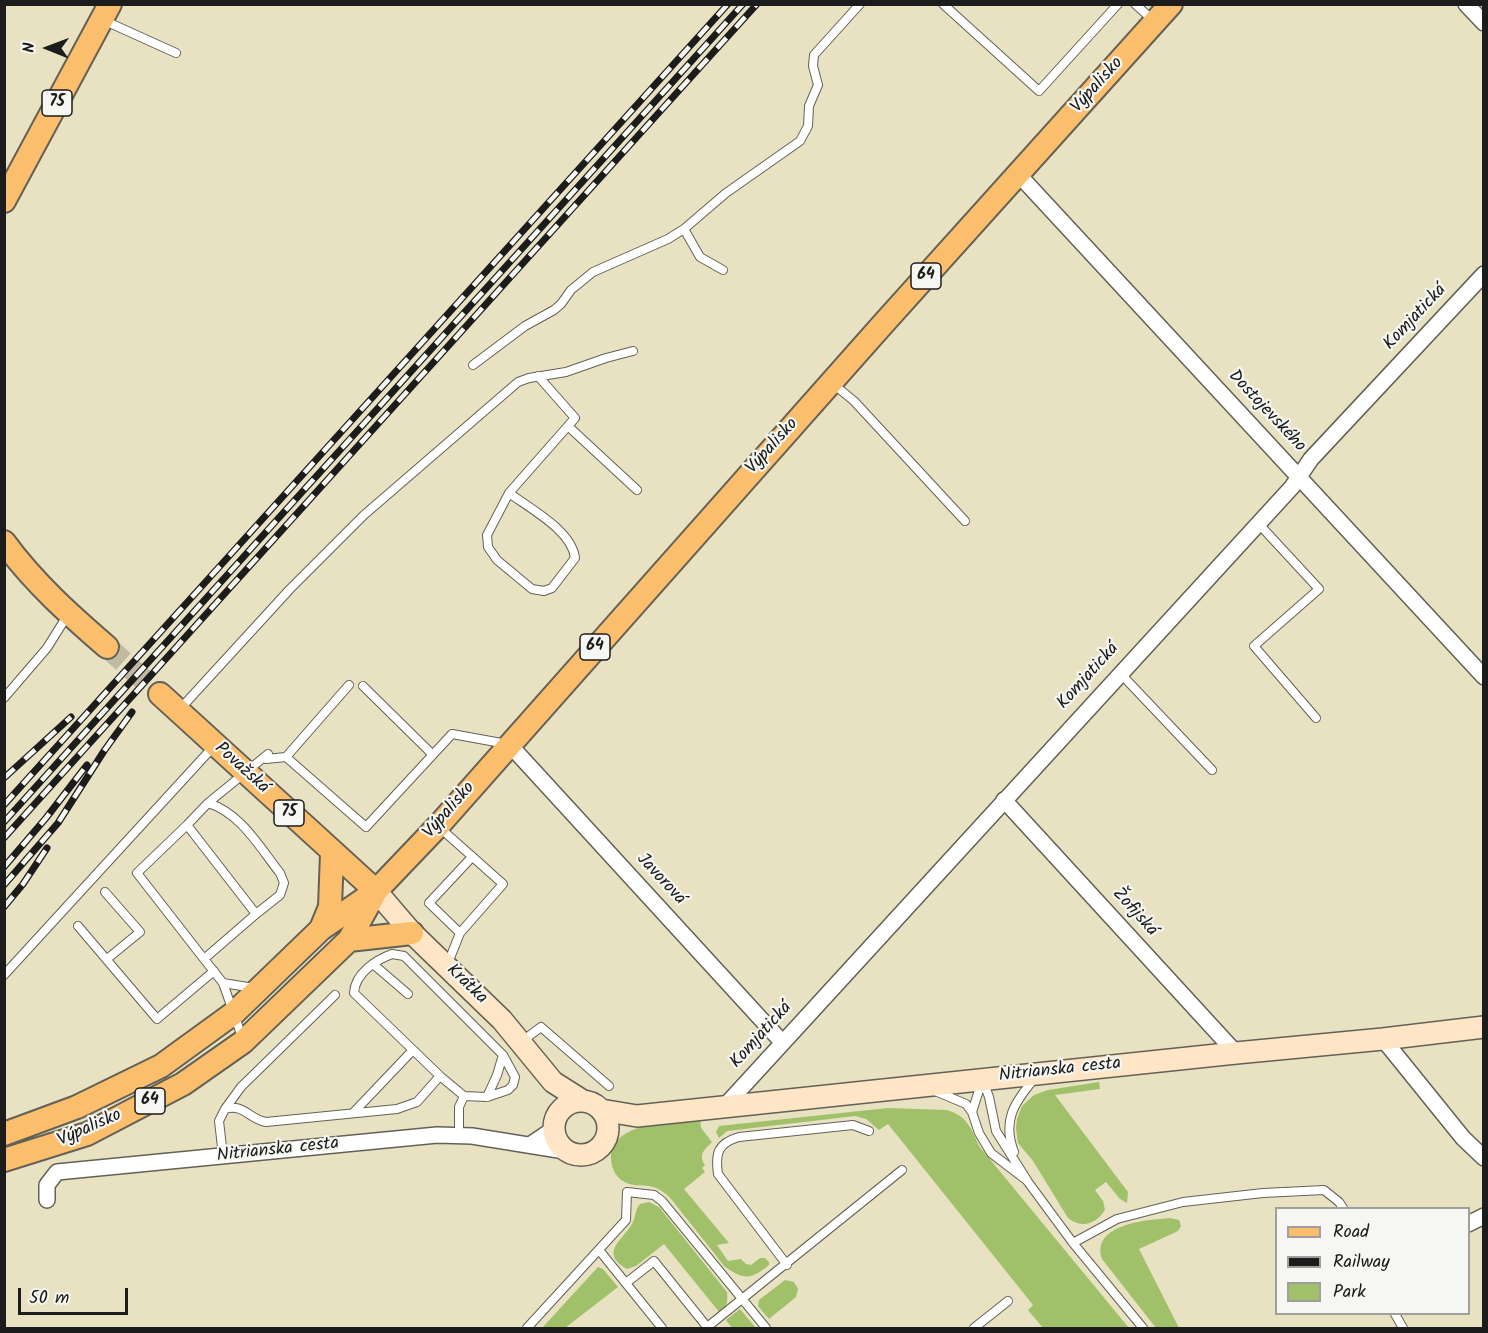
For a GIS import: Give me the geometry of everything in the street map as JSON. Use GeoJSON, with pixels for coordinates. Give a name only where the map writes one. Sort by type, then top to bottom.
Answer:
{"type":"FeatureCollection","features":[{"type":"Feature","properties":{"kind":"main road","name":"Výpalisko"},"geometry":{"type":"LineString","coordinates":[[4,1134],[77,1107],[161,1066],[234,1013],[321,929],[376,891],[438,826],[831,382],[1171,4]]}},
{"type":"Feature","properties":{"kind":"main road","name":"75"},"geometry":{"type":"LineString","coordinates":[[5,197],[106,12]]}},
{"type":"Feature","properties":{"kind":"main road"},"geometry":{"type":"LineString","coordinates":[[4,542],[21,566],[106,647]]}},
{"type":"Feature","properties":{"kind":"main road","name":"Považská"},"geometry":{"type":"LineString","coordinates":[[160,694],[376,891]]}},
{"type":"Feature","properties":{"kind":"main road","name":"64"},"geometry":{"type":"LineString","coordinates":[[321,929],[330,907],[332,853]]}},
{"type":"Feature","properties":{"kind":"main road","name":"Výpalisko"},"geometry":{"type":"LineString","coordinates":[[4,1160],[87,1134],[183,1084],[243,1042],[349,940],[376,891]]}},
{"type":"Feature","properties":{"kind":"main road","name":"Krátka"},"geometry":{"type":"LineString","coordinates":[[376,891],[412,933],[502,1020],[553,1082],[592,1106]]}},
{"type":"Feature","properties":{"kind":"main road"},"geometry":{"type":"LineString","coordinates":[[349,940],[412,933]]}},
{"type":"Feature","properties":{"kind":"main road","name":"Nitrianska cesta"},"geometry":{"type":"LineString","coordinates":[[592,1106],[637,1116],[1236,1053],[1383,1040],[1484,1027]]}},
{"type":"Feature","properties":{"kind":"main road","name":"Krátka"},"geometry":{"type":"LineString","coordinates":[[553,1082],[556,1121]]}},
{"type":"Feature","properties":{"kind":"main road"},"geometry":{"type":"LineString","coordinates":[[569,1104],[592,1106],[606,1119],[607,1133],[600,1146],[592,1152],[582,1155],[571,1152],[558,1142],[556,1121],[569,1104]]}},
{"type":"Feature","properties":{"kind":"main road","name":"Nitrianska cesta"},"geometry":{"type":"LineString","coordinates":[[607,1133],[637,1116]]}},
{"type":"Feature","properties":{"kind":"street"},"geometry":{"type":"LineString","coordinates":[[1466,4],[1484,23]]}},
{"type":"Feature","properties":{"kind":"street","name":"Dostojevského"},"geometry":{"type":"LineString","coordinates":[[1019,175],[1484,677]]}},
{"type":"Feature","properties":{"kind":"street","name":"Komjatická"},"geometry":{"type":"LineString","coordinates":[[724,1107],[1257,522],[1300,478],[1311,459],[1484,274]]}},
{"type":"Feature","properties":{"kind":"street","name":"Javorová"},"geometry":{"type":"LineString","coordinates":[[509,744],[782,1042]]}},
{"type":"Feature","properties":{"kind":"street","name":"Žofijská"},"geometry":{"type":"LineString","coordinates":[[1004,800],[1236,1053]]}},
{"type":"Feature","properties":{"kind":"street"},"geometry":{"type":"LineString","coordinates":[[1383,1040],[1463,1137],[1484,1158]]}},
{"type":"Feature","properties":{"kind":"street"},"geometry":{"type":"LineString","coordinates":[[530,1145],[556,1121]]}},
{"type":"Feature","properties":{"kind":"street","name":"Nitrianska cesta"},"geometry":{"type":"LineString","coordinates":[[47,1200],[47,1185],[57,1172],[396,1138],[459,1135],[571,1152]]}},
{"type":"Feature","properties":{"kind":"street"},"geometry":{"type":"LineString","coordinates":[[1470,1223],[1484,1216]]}},
{"type":"Feature","properties":{"kind":"lane"},"geometry":{"type":"LineString","coordinates":[[472,365],[525,326],[554,310],[571,290],[594,272],[668,239],[684,229],[726,193],[800,141],[808,126],[809,106],[818,85],[813,66],[814,55],[860,4]]}},
{"type":"Feature","properties":{"kind":"lane"},"geometry":{"type":"LineString","coordinates":[[943,4],[1039,91],[1118,4]]}},
{"type":"Feature","properties":{"kind":"lane"},"geometry":{"type":"LineString","coordinates":[[1135,4],[1155,22]]}},
{"type":"Feature","properties":{"kind":"lane"},"geometry":{"type":"LineString","coordinates":[[106,12],[176,53]]}},
{"type":"Feature","properties":{"kind":"lane"},"geometry":{"type":"LineString","coordinates":[[684,229],[700,257],[723,270]]}},
{"type":"Feature","properties":{"kind":"lane"},"geometry":{"type":"LineString","coordinates":[[180,710],[290,589],[364,515],[518,382],[537,376],[567,372],[633,351]]}},
{"type":"Feature","properties":{"kind":"lane"},"geometry":{"type":"LineString","coordinates":[[509,493],[561,531],[574,547],[575,558],[552,588],[544,591],[532,589],[497,560],[488,546],[487,535],[509,493],[575,418],[537,376]]}},
{"type":"Feature","properties":{"kind":"lane"},"geometry":{"type":"LineString","coordinates":[[831,382],[854,402],[965,521]]}},
{"type":"Feature","properties":{"kind":"lane"},"geometry":{"type":"LineString","coordinates":[[569,427],[637,490]]}},
{"type":"Feature","properties":{"kind":"lane"},"geometry":{"type":"LineString","coordinates":[[1257,522],[1319,589],[1254,646],[1316,718]]}},
{"type":"Feature","properties":{"kind":"lane"},"geometry":{"type":"LineString","coordinates":[[5,698],[47,648],[68,613]]}},
{"type":"Feature","properties":{"kind":"lane"},"geometry":{"type":"LineString","coordinates":[[1120,673],[1212,770]]}},
{"type":"Feature","properties":{"kind":"lane"},"geometry":{"type":"LineString","coordinates":[[243,1042],[223,983],[137,873],[208,803],[268,754],[266,759],[286,757],[349,685]]}},
{"type":"Feature","properties":{"kind":"lane"},"geometry":{"type":"LineString","coordinates":[[363,686],[434,751]]}},
{"type":"Feature","properties":{"kind":"lane"},"geometry":{"type":"LineString","coordinates":[[286,757],[366,827],[452,734],[509,744]]}},
{"type":"Feature","properties":{"kind":"lane"},"geometry":{"type":"LineString","coordinates":[[4,975],[215,746]]}},
{"type":"Feature","properties":{"kind":"lane"},"geometry":{"type":"LineString","coordinates":[[204,959],[280,895],[284,883],[280,873],[234,816],[221,807],[208,803]]}},
{"type":"Feature","properties":{"kind":"lane"},"geometry":{"type":"LineString","coordinates":[[187,825],[256,914]]}},
{"type":"Feature","properties":{"kind":"lane"},"geometry":{"type":"LineString","coordinates":[[438,826],[503,884],[460,933],[447,967]]}},
{"type":"Feature","properties":{"kind":"lane"},"geometry":{"type":"LineString","coordinates":[[460,933],[429,903],[472,857]]}},
{"type":"Feature","properties":{"kind":"lane"},"geometry":{"type":"LineString","coordinates":[[105,892],[140,932],[107,959]]}},
{"type":"Feature","properties":{"kind":"lane"},"geometry":{"type":"LineString","coordinates":[[78,926],[157,1019],[214,971]]}},
{"type":"Feature","properties":{"kind":"lane"},"geometry":{"type":"LineString","coordinates":[[392,954],[404,956],[503,1055],[515,1077],[513,1085],[501,1094],[488,1097],[464,1096],[440,1076],[354,993],[354,987],[360,977],[373,964],[392,954]]}},
{"type":"Feature","properties":{"kind":"lane"},"geometry":{"type":"LineString","coordinates":[[373,964],[408,994]]}},
{"type":"Feature","properties":{"kind":"lane"},"geometry":{"type":"LineString","coordinates":[[223,983],[260,989]]}},
{"type":"Feature","properties":{"kind":"lane"},"geometry":{"type":"LineString","coordinates":[[223,1156],[219,1121],[225,1110],[241,1087],[335,994]]}},
{"type":"Feature","properties":{"kind":"lane"},"geometry":{"type":"LineString","coordinates":[[521,1042],[541,1027],[609,1086]]}},
{"type":"Feature","properties":{"kind":"lane"},"geometry":{"type":"LineString","coordinates":[[353,1113],[413,1050]]}},
{"type":"Feature","properties":{"kind":"lane"},"geometry":{"type":"LineString","coordinates":[[488,1097],[503,1055]]}},
{"type":"Feature","properties":{"kind":"lane"},"geometry":{"type":"LineString","coordinates":[[1019,1166],[1009,1139],[1010,1118],[1020,1096],[1039,1074]]}},
{"type":"Feature","properties":{"kind":"lane"},"geometry":{"type":"LineString","coordinates":[[225,1110],[232,1107],[242,1108],[258,1120],[266,1122],[407,1107],[417,1102],[440,1076]]}},
{"type":"Feature","properties":{"kind":"lane"},"geometry":{"type":"LineString","coordinates":[[972,1112],[982,1079]]}},
{"type":"Feature","properties":{"kind":"lane"},"geometry":{"type":"LineString","coordinates":[[982,1079],[989,1097],[996,1131],[1028,1182],[1073,1243],[1143,1329]]}},
{"type":"Feature","properties":{"kind":"lane"},"geometry":{"type":"LineString","coordinates":[[923,1086],[966,1104],[991,1153],[1028,1182]]}},
{"type":"Feature","properties":{"kind":"lane"},"geometry":{"type":"LineString","coordinates":[[459,1135],[459,1107],[464,1096]]}},
{"type":"Feature","properties":{"kind":"lane"},"geometry":{"type":"LineString","coordinates":[[787,1265],[718,1173],[716,1161],[719,1149],[726,1141],[739,1137],[854,1125],[869,1131]]}},
{"type":"Feature","properties":{"kind":"lane"},"geometry":{"type":"LineString","coordinates":[[626,1283],[654,1260],[707,1328],[902,1170]]}},
{"type":"Feature","properties":{"kind":"lane"},"geometry":{"type":"LineString","coordinates":[[1073,1243],[1117,1219],[1183,1202],[1263,1193],[1324,1190],[1342,1207]]}},
{"type":"Feature","properties":{"kind":"lane"},"geometry":{"type":"LineString","coordinates":[[526,1329],[626,1220],[627,1192],[654,1195],[662,1201],[766,1329]]}},
{"type":"Feature","properties":{"kind":"lane"},"geometry":{"type":"LineString","coordinates":[[599,1250],[662,1329]]}},
{"type":"Feature","properties":{"kind":"lane"},"geometry":{"type":"LineString","coordinates":[[974,1329],[1008,1301]]}},
{"type":"Feature","properties":{"kind":"lane"},"geometry":{"type":"LineString","coordinates":[[1396,1315],[1403,1329]]}},
{"type":"Feature","properties":{"kind":"green space"},"geometry":{"type":"Polygon","coordinates":[[[1099,1082],[1100,1089],[1055,1095],[1128,1192],[1127,1203],[1120,1199],[1106,1182],[1095,1190],[1103,1201],[1105,1210],[1093,1222],[1083,1224],[1068,1218],[1033,1161],[1018,1143],[1017,1119],[1022,1106],[1034,1095],[1048,1090],[1099,1082]]]}},
{"type":"Feature","properties":{"kind":"green space"},"geometry":{"type":"Polygon","coordinates":[[[888,1108],[946,1110],[964,1119],[979,1146],[1129,1328],[1043,1328],[1028,1310],[1033,1305],[888,1124],[879,1130],[866,1119],[855,1116],[727,1131],[719,1138],[716,1132],[719,1126],[888,1108]]]}},
{"type":"Feature","properties":{"kind":"green space"},"geometry":{"type":"Polygon","coordinates":[[[700,1116],[701,1128],[712,1142],[702,1155],[705,1165],[702,1168],[705,1172],[684,1189],[729,1243],[717,1245],[728,1261],[741,1259],[751,1265],[760,1258],[765,1258],[769,1262],[769,1265],[752,1276],[742,1276],[724,1266],[666,1194],[654,1187],[628,1184],[618,1177],[613,1168],[611,1158],[613,1146],[632,1130],[646,1125],[700,1116]]]}},
{"type":"Feature","properties":{"kind":"green space"},"geometry":{"type":"Polygon","coordinates":[[[649,1202],[659,1207],[727,1292],[726,1304],[720,1313],[664,1244],[636,1266],[627,1269],[614,1257],[616,1246],[633,1222],[638,1206],[649,1202]]]}},
{"type":"Feature","properties":{"kind":"green space"},"geometry":{"type":"Polygon","coordinates":[[[1170,1218],[1179,1220],[1181,1226],[1178,1231],[1139,1249],[1179,1328],[1156,1328],[1102,1259],[1101,1247],[1105,1238],[1112,1231],[1123,1226],[1170,1218]]]}},
{"type":"Feature","properties":{"kind":"green space"},"geometry":{"type":"Polygon","coordinates":[[[598,1267],[603,1269],[618,1287],[565,1328],[542,1328],[598,1267]]]}},
{"type":"Feature","properties":{"kind":"green space"},"geometry":{"type":"Polygon","coordinates":[[[785,1280],[794,1282],[798,1289],[796,1297],[769,1319],[758,1306],[759,1300],[785,1280]]]}},
{"type":"Feature","properties":{"kind":"green space"},"geometry":{"type":"Polygon","coordinates":[[[740,1309],[756,1328],[732,1328],[726,1320],[740,1309]]]}},
{"type":"Feature","properties":{"kind":"tunnel"},"geometry":{"type":"LineString","coordinates":[[107,647],[160,694]]}},
{"type":"Feature","properties":{"kind":"railway"},"geometry":{"type":"LineString","coordinates":[[4,805],[728,4]]}},
{"type":"Feature","properties":{"kind":"railway"},"geometry":{"type":"LineString","coordinates":[[4,822],[743,4]]}},
{"type":"Feature","properties":{"kind":"railway"},"geometry":{"type":"LineString","coordinates":[[4,838],[757,4]]}},
{"type":"Feature","properties":{"kind":"railway"},"geometry":{"type":"LineString","coordinates":[[4,885],[58,823],[132,712]]}},
{"type":"Feature","properties":{"kind":"railway"},"geometry":{"type":"LineString","coordinates":[[4,778],[71,717]]}},
{"type":"Feature","properties":{"kind":"railway"},"geometry":{"type":"LineString","coordinates":[[4,867],[87,765]]}},
{"type":"Feature","properties":{"kind":"railway"},"geometry":{"type":"LineString","coordinates":[[4,907],[23,884],[47,848]]}}]}
